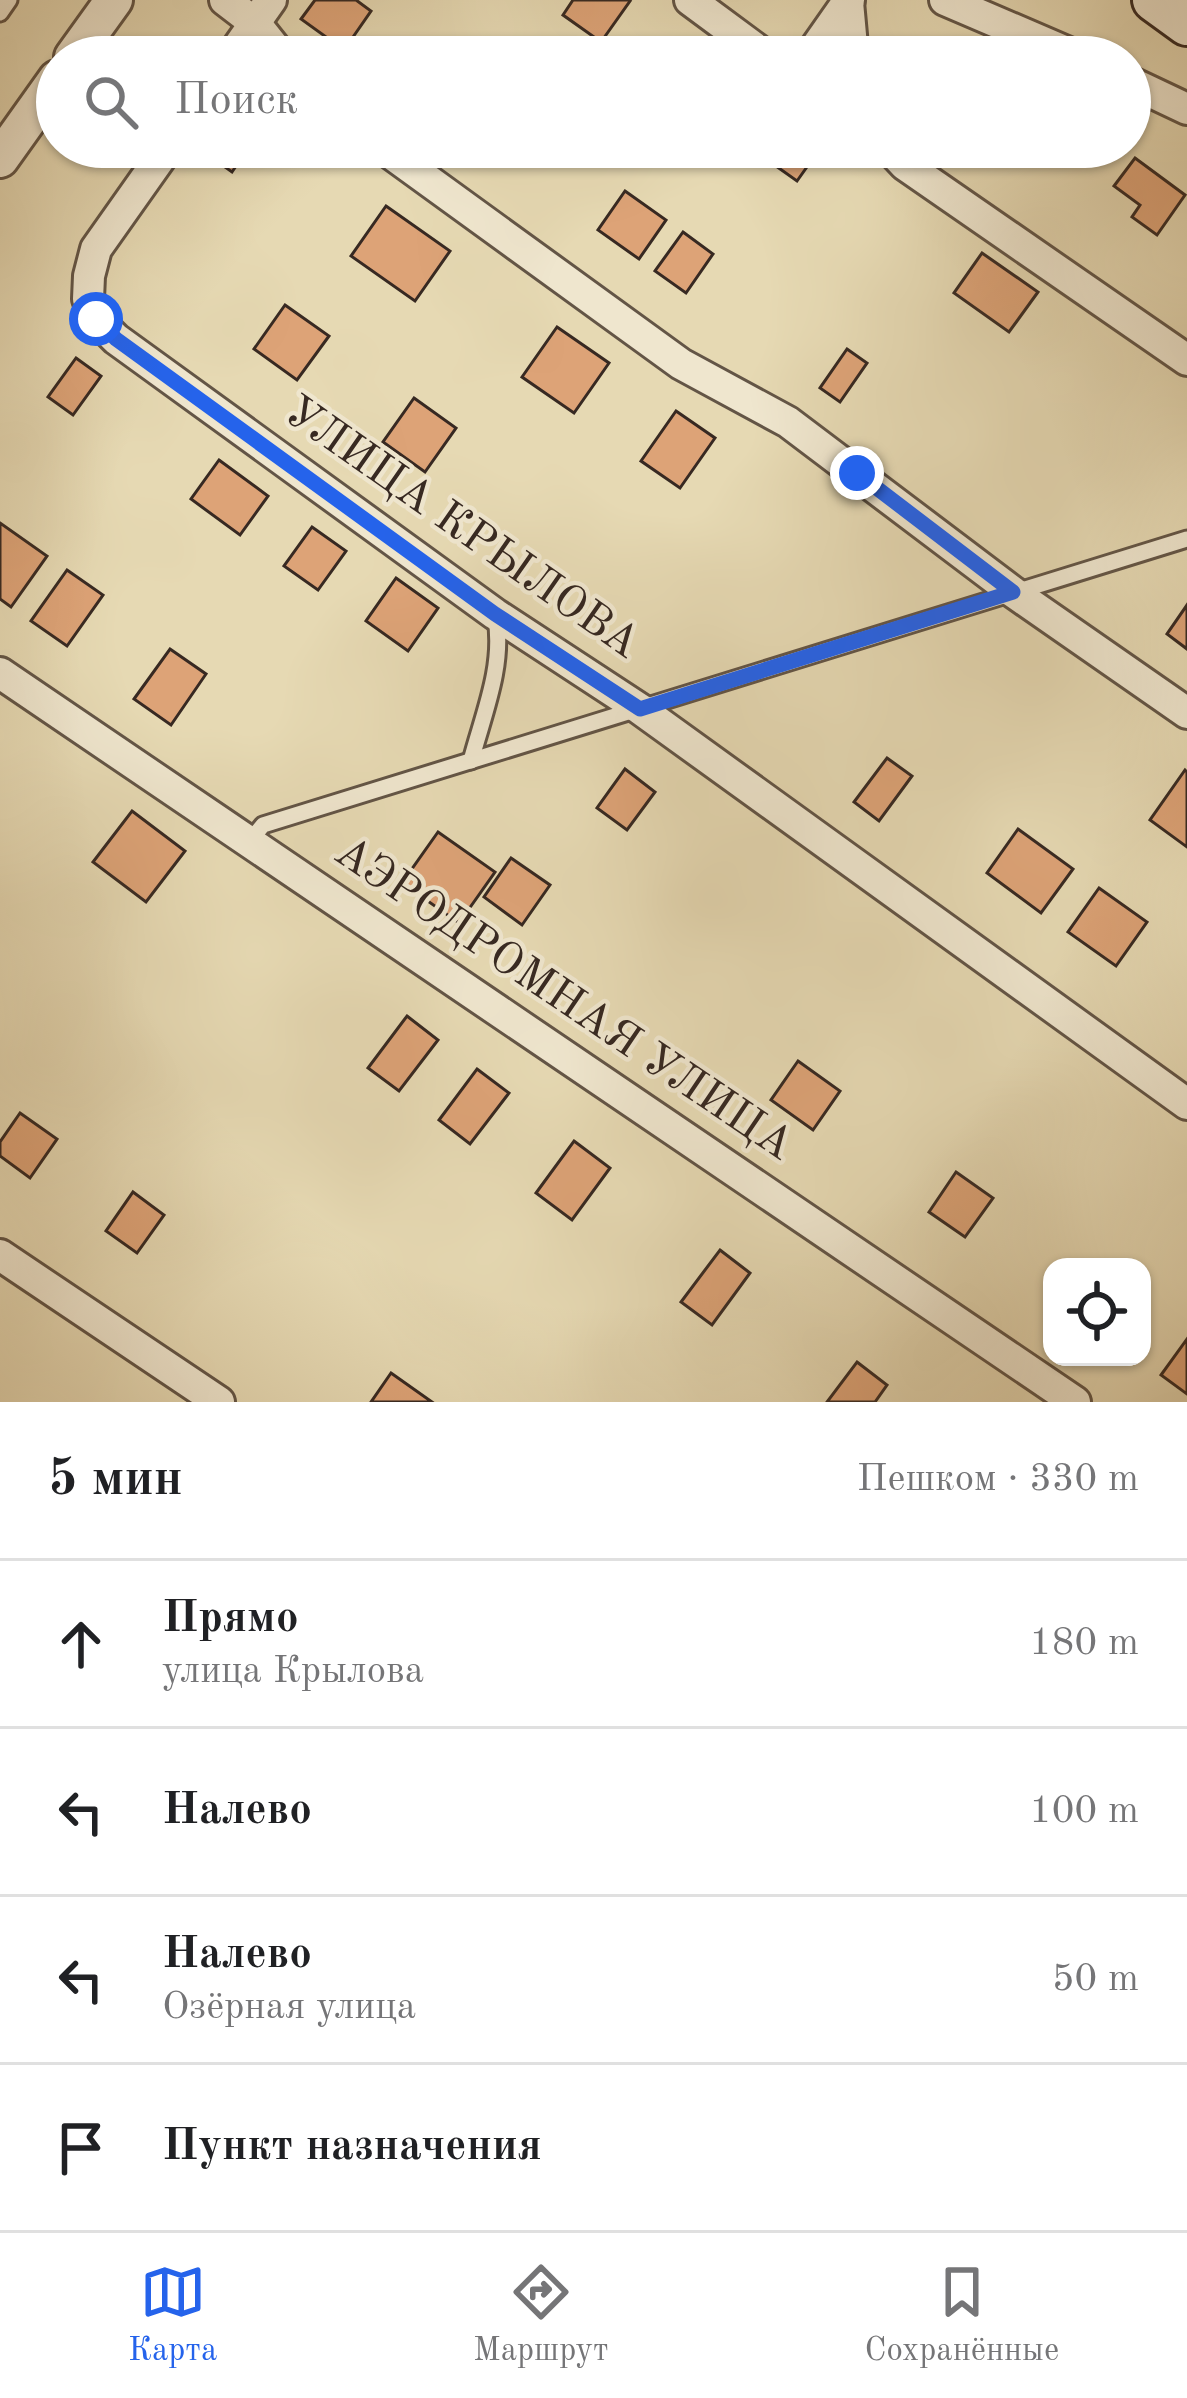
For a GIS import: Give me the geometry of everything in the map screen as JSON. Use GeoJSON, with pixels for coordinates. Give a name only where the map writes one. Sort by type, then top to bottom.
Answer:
{"type":"FeatureCollection","features":[{"type":"Feature","properties":{"kind":"main road"},"geometry":{"type":"LineString","coordinates":[[1154,0],[1187,24]]}},
{"type":"Feature","properties":{"kind":"street"},"geometry":{"type":"LineString","coordinates":[[88,36],[114,0]]}},
{"type":"Feature","properties":{"kind":"street"},"geometry":{"type":"LineString","coordinates":[[225,0],[263,12]]}},
{"type":"Feature","properties":{"kind":"street"},"geometry":{"type":"LineString","coordinates":[[691,0],[739,36]]}},
{"type":"Feature","properties":{"kind":"street"},"geometry":{"type":"LineString","coordinates":[[945,0],[1029,36]]}},
{"type":"Feature","properties":{"kind":"street"},"geometry":{"type":"LineString","coordinates":[[823,36],[849,1]]}},
{"type":"Feature","properties":{"kind":"street"},"geometry":{"type":"LineString","coordinates":[[849,1],[852,36]]}},
{"type":"Feature","properties":{"kind":"street"},"geometry":{"type":"LineString","coordinates":[[1151,92],[1187,109]]}},
{"type":"Feature","properties":{"kind":"street"},"geometry":{"type":"LineString","coordinates":[[0,159],[36,108]]}},
{"type":"Feature","properties":{"kind":"street","name":"УЛИЦА КРЫЛОВА"},"geometry":{"type":"LineString","coordinates":[[153,168],[96,250],[89,276],[88,299],[96,319],[116,339],[1187,1104]]}},
{"type":"Feature","properties":{"kind":"street"},"geometry":{"type":"LineString","coordinates":[[411,168],[681,364],[788,422],[1013,592],[1187,713]]}},
{"type":"Feature","properties":{"kind":"street"},"geometry":{"type":"LineString","coordinates":[[909,168],[1187,360]]}},
{"type":"Feature","properties":{"kind":"street","name":"АЭРОДРОМНАЯ УЛИЦА"},"geometry":{"type":"LineString","coordinates":[[0,673],[1060,1398]]}},
{"type":"Feature","properties":{"kind":"street"},"geometry":{"type":"LineString","coordinates":[[0,1255],[219,1402]]}},
{"type":"Feature","properties":{"kind":"lane"},"geometry":{"type":"LineString","coordinates":[[0,13],[9,0]]}},
{"type":"Feature","properties":{"kind":"lane"},"geometry":{"type":"LineString","coordinates":[[249,842],[263,825],[1187,539]]}},
{"type":"Feature","properties":{"kind":"lane"},"geometry":{"type":"LineString","coordinates":[[471,761],[499,658],[495,614]]}},
{"type":"Feature","properties":{"kind":"building"},"geometry":{"type":"Polygon","coordinates":[[[315,0],[356,0],[371,11],[354,36],[325,36],[301,19],[315,0]]]}},
{"type":"Feature","properties":{"kind":"building"},"geometry":{"type":"Polygon","coordinates":[[[573,0],[630,1],[605,36],[593,36],[563,15],[573,0]]]}},
{"type":"Feature","properties":{"kind":"building"},"geometry":{"type":"Polygon","coordinates":[[[779,168],[806,168],[797,181],[779,168]]]}},
{"type":"Feature","properties":{"kind":"building"},"geometry":{"type":"Polygon","coordinates":[[[1128,168],[1149,168],[1185,195],[1157,235],[1132,217],[1140,205],[1114,186],[1128,168]]]}},
{"type":"Feature","properties":{"kind":"building"},"geometry":{"type":"Polygon","coordinates":[[[625,191],[666,220],[639,259],[598,230],[625,191]]]}},
{"type":"Feature","properties":{"kind":"building"},"geometry":{"type":"Polygon","coordinates":[[[386,206],[450,251],[415,301],[351,256],[386,206]]]}},
{"type":"Feature","properties":{"kind":"building"},"geometry":{"type":"Polygon","coordinates":[[[683,232],[713,254],[686,293],[655,271],[683,232]]]}},
{"type":"Feature","properties":{"kind":"building"},"geometry":{"type":"Polygon","coordinates":[[[982,253],[1038,292],[1009,332],[954,293],[982,253]]]}},
{"type":"Feature","properties":{"kind":"building"},"geometry":{"type":"Polygon","coordinates":[[[285,305],[329,336],[297,380],[254,349],[285,305]]]}},
{"type":"Feature","properties":{"kind":"building"},"geometry":{"type":"Polygon","coordinates":[[[557,327],[609,363],[574,413],[522,377],[557,327]]]}},
{"type":"Feature","properties":{"kind":"building"},"geometry":{"type":"Polygon","coordinates":[[[847,349],[867,363],[840,402],[820,388],[847,349]]]}},
{"type":"Feature","properties":{"kind":"building"},"geometry":{"type":"Polygon","coordinates":[[[76,358],[101,376],[73,415],[48,397],[76,358]]]}},
{"type":"Feature","properties":{"kind":"building"},"geometry":{"type":"Polygon","coordinates":[[[414,398],[456,428],[425,472],[383,442],[414,398]]]}},
{"type":"Feature","properties":{"kind":"building"},"geometry":{"type":"Polygon","coordinates":[[[676,411],[715,438],[680,488],[641,461],[676,411]]]}},
{"type":"Feature","properties":{"kind":"building"},"geometry":{"type":"Polygon","coordinates":[[[219,460],[268,496],[240,535],[191,499],[219,460]]]}},
{"type":"Feature","properties":{"kind":"building"},"geometry":{"type":"Polygon","coordinates":[[[0,523],[47,556],[11,607],[0,599],[0,523]]]}},
{"type":"Feature","properties":{"kind":"building"},"geometry":{"type":"Polygon","coordinates":[[[312,527],[346,551],[318,590],[284,566],[312,527]]]}},
{"type":"Feature","properties":{"kind":"building"},"geometry":{"type":"Polygon","coordinates":[[[67,570],[103,595],[67,646],[31,621],[67,570]]]}},
{"type":"Feature","properties":{"kind":"building"},"geometry":{"type":"Polygon","coordinates":[[[396,578],[438,608],[408,651],[366,621],[396,578]]]}},
{"type":"Feature","properties":{"kind":"building"},"geometry":{"type":"Polygon","coordinates":[[[1187,605],[1187,649],[1167,634],[1187,605]]]}},
{"type":"Feature","properties":{"kind":"building"},"geometry":{"type":"Polygon","coordinates":[[[170,649],[206,674],[171,725],[134,699],[170,649]]]}},
{"type":"Feature","properties":{"kind":"building"},"geometry":{"type":"Polygon","coordinates":[[[887,758],[912,776],[879,821],[854,802],[887,758]]]}},
{"type":"Feature","properties":{"kind":"building"},"geometry":{"type":"Polygon","coordinates":[[[625,769],[655,792],[627,830],[597,808],[625,769]]]}},
{"type":"Feature","properties":{"kind":"building"},"geometry":{"type":"Polygon","coordinates":[[[1187,772],[1187,847],[1150,820],[1187,772]]]}},
{"type":"Feature","properties":{"kind":"building"},"geometry":{"type":"Polygon","coordinates":[[[132,811],[185,851],[146,902],[93,862],[132,811]]]}},
{"type":"Feature","properties":{"kind":"building"},"geometry":{"type":"Polygon","coordinates":[[[1018,829],[1073,869],[1041,913],[987,873],[1018,829]]]}},
{"type":"Feature","properties":{"kind":"building"},"geometry":{"type":"Polygon","coordinates":[[[438,832],[495,872],[459,923],[402,883],[438,832]]]}},
{"type":"Feature","properties":{"kind":"building"},"geometry":{"type":"Polygon","coordinates":[[[511,858],[550,885],[522,925],[484,897],[511,858]]]}},
{"type":"Feature","properties":{"kind":"building"},"geometry":{"type":"Polygon","coordinates":[[[1099,888],[1147,922],[1116,966],[1068,932],[1099,888]]]}},
{"type":"Feature","properties":{"kind":"building"},"geometry":{"type":"Polygon","coordinates":[[[407,1016],[438,1040],[399,1091],[368,1068],[407,1016]]]}},
{"type":"Feature","properties":{"kind":"building"},"geometry":{"type":"Polygon","coordinates":[[[798,1061],[840,1091],[813,1130],[771,1100],[798,1061]]]}},
{"type":"Feature","properties":{"kind":"building"},"geometry":{"type":"Polygon","coordinates":[[[477,1069],[509,1093],[470,1144],[439,1120],[477,1069]]]}},
{"type":"Feature","properties":{"kind":"building"},"geometry":{"type":"Polygon","coordinates":[[[20,1113],[57,1139],[30,1178],[0,1156],[0,1142],[20,1113]]]}},
{"type":"Feature","properties":{"kind":"building"},"geometry":{"type":"Polygon","coordinates":[[[574,1141],[610,1168],[572,1220],[536,1193],[574,1141]]]}},
{"type":"Feature","properties":{"kind":"building"},"geometry":{"type":"Polygon","coordinates":[[[956,1172],[993,1198],[965,1237],[929,1212],[956,1172]]]}},
{"type":"Feature","properties":{"kind":"building"},"geometry":{"type":"Polygon","coordinates":[[[133,1192],[164,1215],[137,1253],[106,1231],[133,1192]]]}},
{"type":"Feature","properties":{"kind":"building"},"geometry":{"type":"Polygon","coordinates":[[[720,1250],[750,1273],[712,1325],[681,1302],[720,1250]]]}},
{"type":"Feature","properties":{"kind":"building"},"geometry":{"type":"Polygon","coordinates":[[[1187,1339],[1187,1394],[1161,1375],[1187,1339]]]}},
{"type":"Feature","properties":{"kind":"building"},"geometry":{"type":"Polygon","coordinates":[[[857,1362],[887,1385],[875,1402],[827,1402],[857,1362]]]}},
{"type":"Feature","properties":{"kind":"building"},"geometry":{"type":"Polygon","coordinates":[[[391,1373],[432,1402],[371,1402],[391,1373]]]}},
{"type":"Feature","properties":{"kind":"route"},"geometry":{"type":"LineString","coordinates":[[96,319],[116,339],[495,614],[640,709],[1013,592],[857,473]]}}]}
